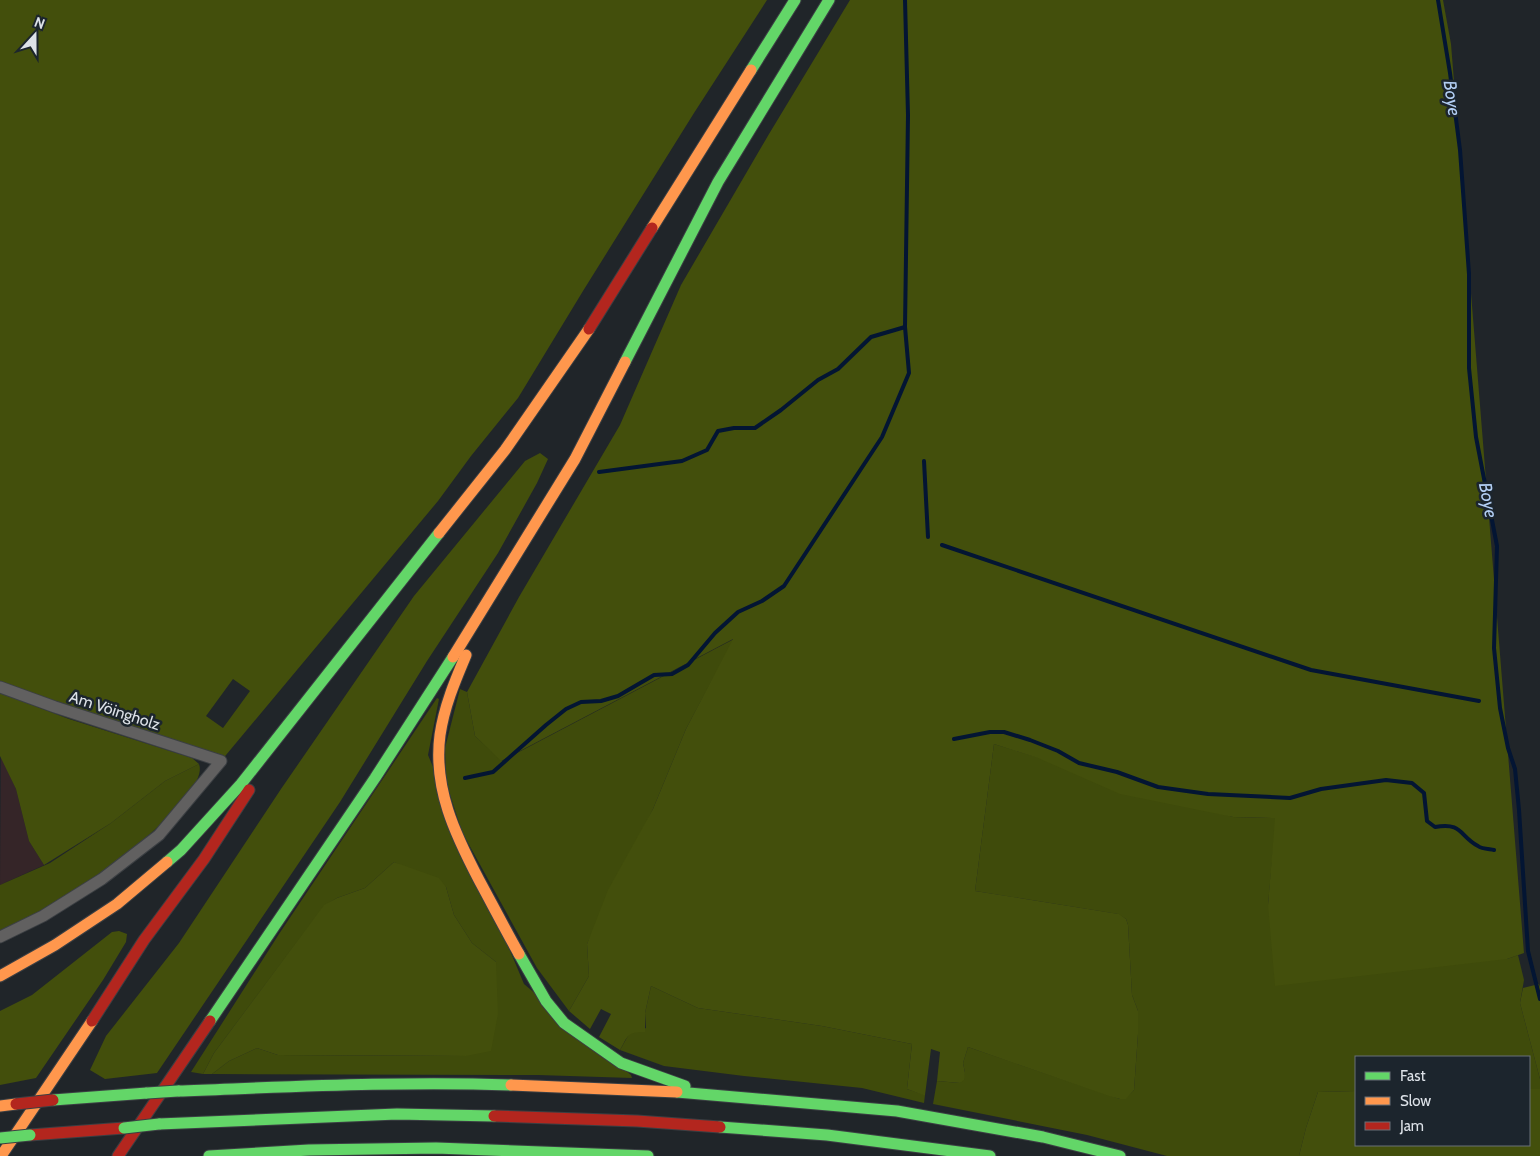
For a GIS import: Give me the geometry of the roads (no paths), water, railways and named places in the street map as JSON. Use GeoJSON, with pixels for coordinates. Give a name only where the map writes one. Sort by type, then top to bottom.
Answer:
{"type":"FeatureCollection","features":[{"type":"Feature","properties":{"kind":"highway"},"geometry":{"type":"LineString","coordinates":[[0,976],[55,945],[116,904],[181,850],[241,784],[505,450],[588,330],[795,0]]}},
{"type":"Feature","properties":{"kind":"highway"},"geometry":{"type":"LineString","coordinates":[[118,1156],[375,778],[487,604],[575,459],[718,182],[829,0]]}},
{"type":"Feature","properties":{"kind":"highway"},"geometry":{"type":"LineString","coordinates":[[487,604],[452,688],[440,736],[439,777],[452,830],[535,984],[564,1023],[622,1063],[701,1093]]}},
{"type":"Feature","properties":{"kind":"highway"},"geometry":{"type":"LineString","coordinates":[[1,1156],[79,1041],[144,940],[204,859],[318,686]]}},
{"type":"Feature","properties":{"kind":"highway"},"geometry":{"type":"LineString","coordinates":[[0,1106],[52,1100],[178,1091],[324,1086],[474,1084],[701,1093],[897,1111],[1043,1137],[1120,1156]]}},
{"type":"Feature","properties":{"kind":"highway"},"geometry":{"type":"LineString","coordinates":[[0,1138],[159,1124],[397,1114],[548,1117],[827,1135],[990,1156]]}},
{"type":"Feature","properties":{"kind":"highway"},"geometry":{"type":"LineString","coordinates":[[210,1156],[309,1150],[436,1148],[648,1156]]}},
{"type":"Feature","properties":{"kind":"street","name":"Am Vöingholz"},"geometry":{"type":"LineString","coordinates":[[0,687],[221,762],[159,835],[102,879],[43,916],[0,937]]}},
{"type":"Feature","properties":{"kind":"waterway"},"geometry":{"type":"LineString","coordinates":[[465,778],[493,772],[566,709],[581,702],[601,701],[618,696],[654,675],[672,674],[688,665],[715,633],[738,612],[762,601],[784,586],[882,437],[909,373],[905,327],[908,115],[905,0]]}},
{"type":"Feature","properties":{"kind":"waterway","name":"Boye"},"geometry":{"type":"LineString","coordinates":[[1438,0],[1460,150],[1469,274],[1469,368],[1476,437],[1497,546],[1494,648],[1500,708],[1508,748],[1515,769],[1528,951],[1540,999]]}},
{"type":"Feature","properties":{"kind":"waterway"},"geometry":{"type":"LineString","coordinates":[[599,472],[682,461],[707,450],[718,431],[734,428],[755,428],[818,380],[838,369],[871,337],[905,327]]}},
{"type":"Feature","properties":{"kind":"waterway"},"geometry":{"type":"LineString","coordinates":[[924,461],[928,537]]}},
{"type":"Feature","properties":{"kind":"waterway"},"geometry":{"type":"LineString","coordinates":[[942,545],[1311,670],[1479,701]]}},
{"type":"Feature","properties":{"kind":"waterway"},"geometry":{"type":"LineString","coordinates":[[954,739],[990,732],[1004,732],[1058,751],[1079,763],[1117,772],[1158,787],[1208,794],[1290,798],[1321,789],[1386,780],[1412,783],[1424,793],[1427,821],[1435,827],[1451,826],[1456,828],[1480,847],[1494,850]]}}]}
